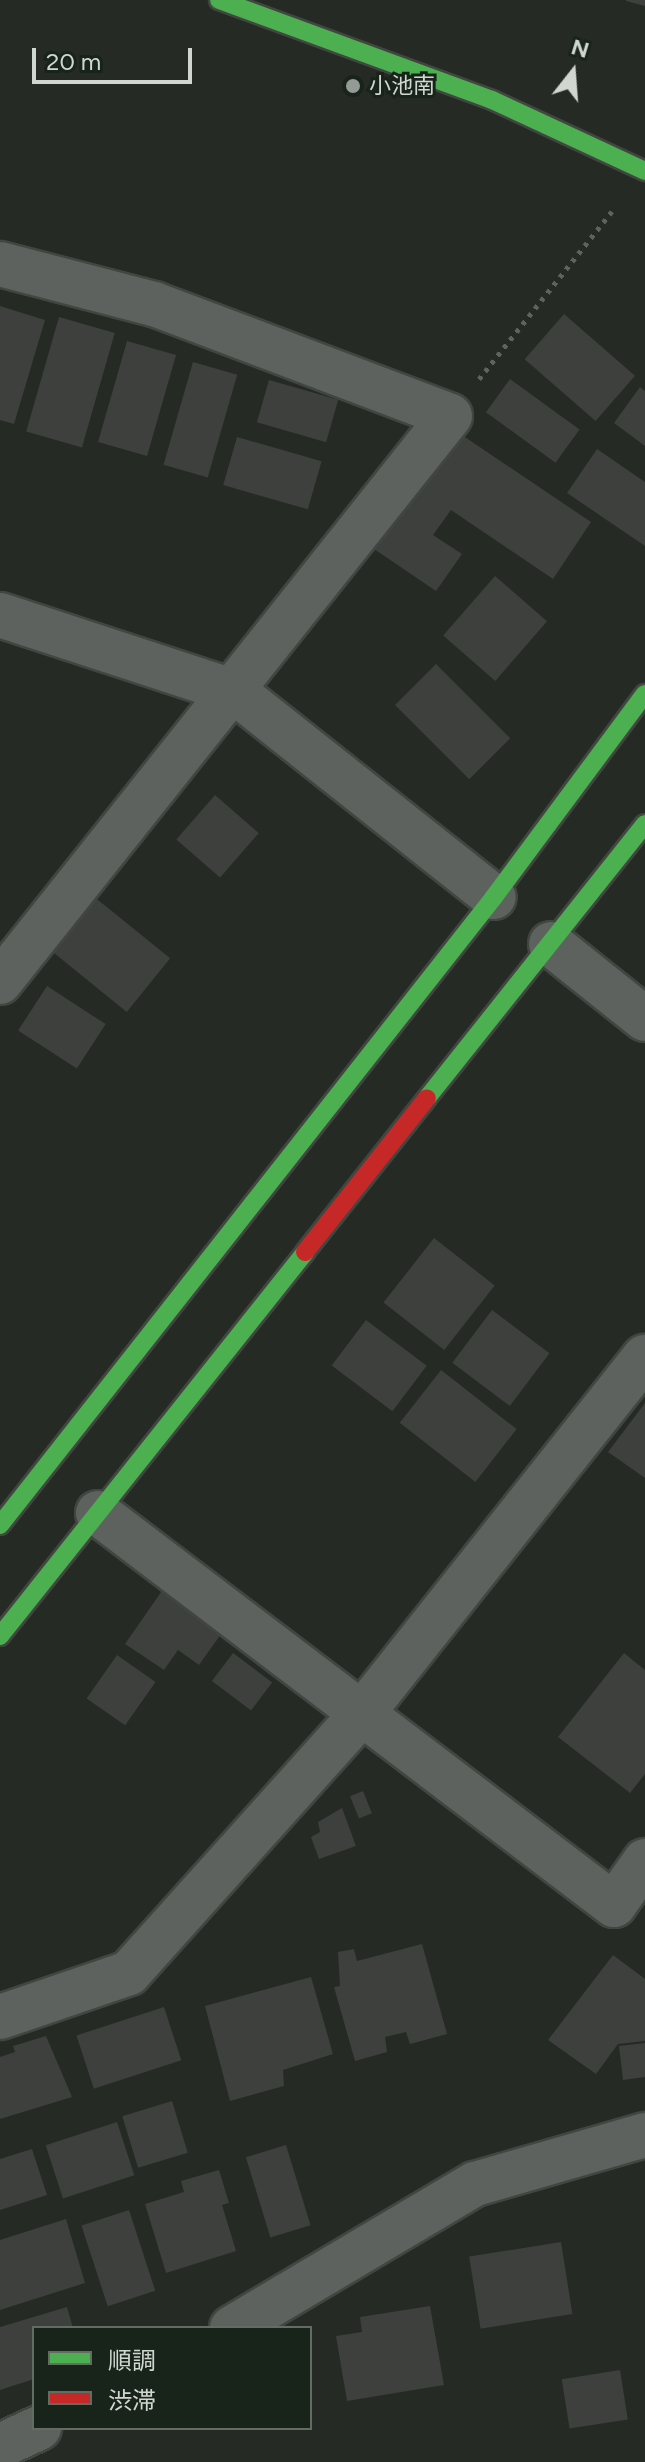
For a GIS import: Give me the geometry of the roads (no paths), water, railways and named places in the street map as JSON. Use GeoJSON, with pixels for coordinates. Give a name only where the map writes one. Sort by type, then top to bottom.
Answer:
{"type":"FeatureCollection","features":[{"type":"Feature","properties":{"kind":"street"},"geometry":{"type":"LineString","coordinates":[[219,0],[492,100],[645,171]]}},
{"type":"Feature","properties":{"kind":"street"},"geometry":{"type":"LineString","coordinates":[[0,264],[154,304],[450,416],[235,692],[0,982]]}},
{"type":"Feature","properties":{"kind":"street"},"geometry":{"type":"LineString","coordinates":[[0,615],[235,692],[494,897]]}},
{"type":"Feature","properties":{"kind":"street"},"geometry":{"type":"LineString","coordinates":[[0,1525],[494,897],[645,694]]}},
{"type":"Feature","properties":{"kind":"street"},"geometry":{"type":"LineString","coordinates":[[0,1636],[645,824]]}},
{"type":"Feature","properties":{"kind":"street"},"geometry":{"type":"LineString","coordinates":[[551,944],[645,1019]]}},
{"type":"Feature","properties":{"kind":"street"},"geometry":{"type":"LineString","coordinates":[[0,2017],[129,1973],[364,1711],[645,1357]]}},
{"type":"Feature","properties":{"kind":"street"},"geometry":{"type":"LineString","coordinates":[[98,1513],[364,1711],[614,1905],[645,1861]]}},
{"type":"Feature","properties":{"kind":"street"},"geometry":{"type":"LineString","coordinates":[[235,2326],[475,2184],[645,2135]]}},
{"type":"Feature","properties":{"kind":"place","name":"小池南"},"geometry":{"type":"Point","coordinates":[353,86]}}]}
